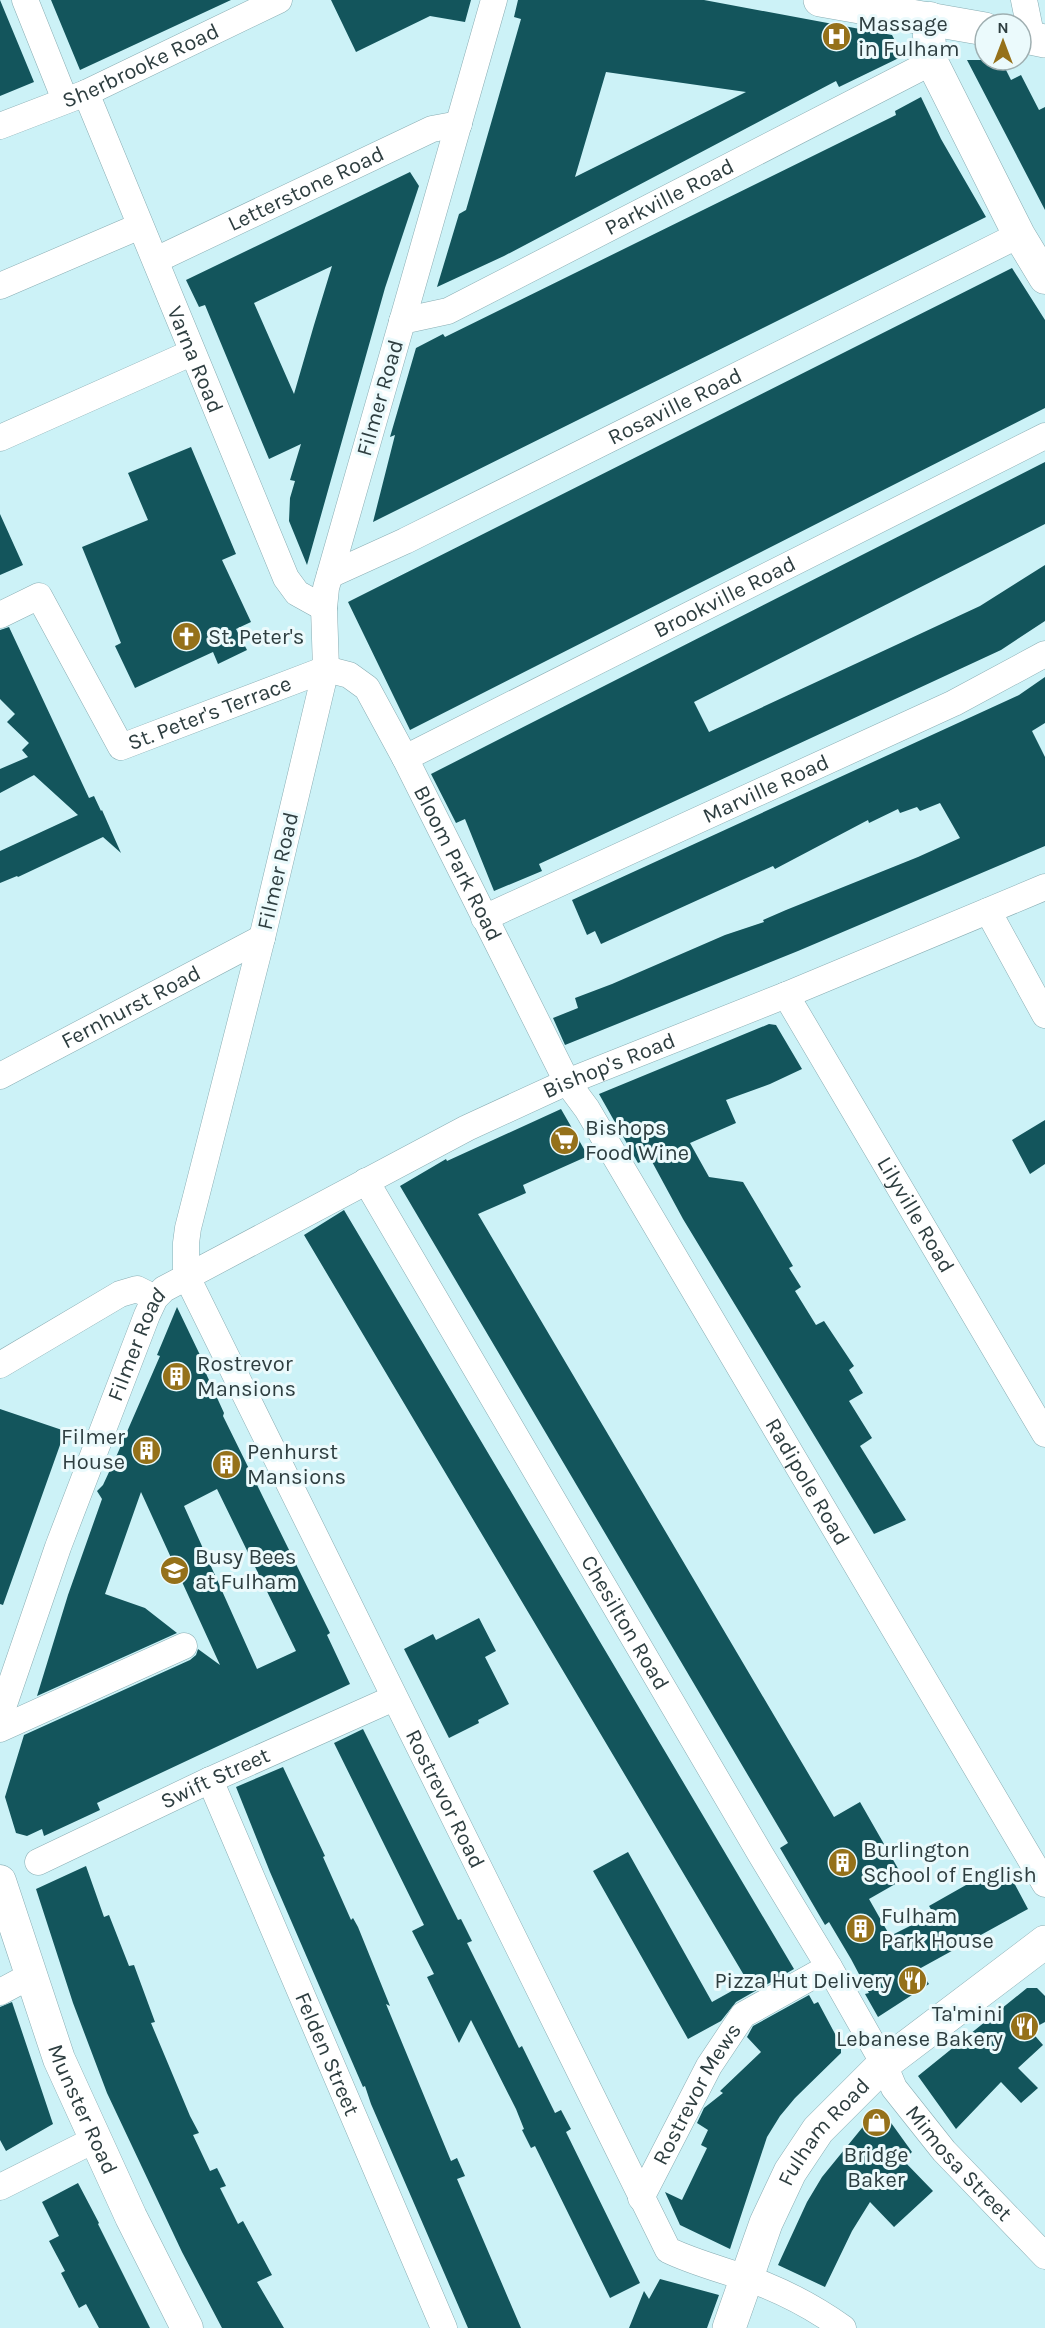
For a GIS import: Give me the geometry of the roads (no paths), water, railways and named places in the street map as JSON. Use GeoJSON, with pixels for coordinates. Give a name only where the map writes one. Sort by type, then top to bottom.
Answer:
{"type":"FeatureCollection","features":[{"type":"Feature","properties":{"kind":"main road"},"geometry":{"type":"LineString","coordinates":[[820,0],[973,27]]}},
{"type":"Feature","properties":{"kind":"main road","name":"Fulham Road"},"geometry":{"type":"LineString","coordinates":[[729,2328],[766,2223],[790,2172],[818,2130],[884,2064],[1042,1951]]}},
{"type":"Feature","properties":{"kind":"street","name":"Varna Road"},"geometry":{"type":"LineString","coordinates":[[25,0],[156,260],[191,353],[286,578],[297,593],[324,608]]}},
{"type":"Feature","properties":{"kind":"street","name":"Sherbrooke Road"},"geometry":{"type":"LineString","coordinates":[[0,126],[75,97],[279,0]]}},
{"type":"Feature","properties":{"kind":"street","name":"Filmer Road"},"geometry":{"type":"LineString","coordinates":[[0,1716],[58,1546],[147,1315],[155,1298],[164,1288],[186,1275],[188,1228],[262,938],[326,669],[324,608],[330,575],[494,0]]}},
{"type":"Feature","properties":{"kind":"street"},"geometry":{"type":"LineString","coordinates":[[930,18],[929,36],[932,62],[1019,235],[1045,278]]}},
{"type":"Feature","properties":{"kind":"street","name":"Parkville Road"},"geometry":{"type":"LineString","coordinates":[[402,321],[448,311],[932,62]]}},
{"type":"Feature","properties":{"kind":"street","name":"Letterstone Road"},"geometry":{"type":"LineString","coordinates":[[156,260],[432,129],[459,124]]}},
{"type":"Feature","properties":{"kind":"street"},"geometry":{"type":"LineString","coordinates":[[0,286],[140,226]]}},
{"type":"Feature","properties":{"kind":"street","name":"Rosaville Road"},"geometry":{"type":"LineString","coordinates":[[330,575],[416,536],[1019,235]]}},
{"type":"Feature","properties":{"kind":"street"},"geometry":{"type":"LineString","coordinates":[[0,438],[191,353]]}},
{"type":"Feature","properties":{"kind":"street","name":"Brookville Road"},"geometry":{"type":"LineString","coordinates":[[405,758],[1045,436]]}},
{"type":"Feature","properties":{"kind":"street","name":"St. Peter's Terrace"},"geometry":{"type":"LineString","coordinates":[[0,615],[39,596],[121,747],[326,669]]}},
{"type":"Feature","properties":{"kind":"street","name":"Marville Road"},"geometry":{"type":"LineString","coordinates":[[484,918],[944,708],[1045,654]]}},
{"type":"Feature","properties":{"kind":"street","name":"Bloom Park Road"},"geometry":{"type":"LineString","coordinates":[[326,669],[349,675],[367,688],[405,758],[567,1082]]}},
{"type":"Feature","properties":{"kind":"street","name":"Bishop's Road"},"geometry":{"type":"LineString","coordinates":[[186,1275],[467,1128],[567,1082],[786,995],[1045,887]]}},
{"type":"Feature","properties":{"kind":"street"},"geometry":{"type":"LineString","coordinates":[[988,911],[1045,1015]]}},
{"type":"Feature","properties":{"kind":"street","name":"Fernhurst Road"},"geometry":{"type":"LineString","coordinates":[[0,1076],[262,938]]}},
{"type":"Feature","properties":{"kind":"street","name":"Lilyville Road"},"geometry":{"type":"LineString","coordinates":[[786,995],[1045,1434]]}},
{"type":"Feature","properties":{"kind":"street","name":"Radipole Road"},"geometry":{"type":"LineString","coordinates":[[567,1082],[587,1109],[1045,1884]]}},
{"type":"Feature","properties":{"kind":"street","name":"Chesilton Road"},"geometry":{"type":"LineString","coordinates":[[366,1181],[884,2064]]}},
{"type":"Feature","properties":{"kind":"street","name":"Rostrevor Road"},"geometry":{"type":"LineString","coordinates":[[186,1275],[668,2250],[689,2260],[774,2290],[826,2316],[843,2328]]}},
{"type":"Feature","properties":{"kind":"street"},"geometry":{"type":"LineString","coordinates":[[0,1365],[120,1294],[137,1289],[155,1298]]}},
{"type":"Feature","properties":{"kind":"street"},"geometry":{"type":"LineString","coordinates":[[0,1729],[184,1646]]}},
{"type":"Feature","properties":{"kind":"street","name":"Swift Street"},"geometry":{"type":"LineString","coordinates":[[38,1862],[210,1780],[394,1698]]}},
{"type":"Feature","properties":{"kind":"street","name":"Felden Street"},"geometry":{"type":"LineString","coordinates":[[210,1780],[444,2328]]}},
{"type":"Feature","properties":{"kind":"street","name":"Munster Road"},"geometry":{"type":"LineString","coordinates":[[0,1881],[59,2059],[94,2140],[187,2328]]}},
{"type":"Feature","properties":{"kind":"street","name":"Rostrevor Mews"},"geometry":{"type":"LineString","coordinates":[[641,2198],[709,2066],[743,2015],[829,1967]]}},
{"type":"Feature","properties":{"kind":"street"},"geometry":{"type":"LineString","coordinates":[[0,1992],[30,1976]]}},
{"type":"Feature","properties":{"kind":"street","name":"Mimosa Street"},"geometry":{"type":"LineString","coordinates":[[884,2064],[894,2088],[944,2151],[1045,2256]]}},
{"type":"Feature","properties":{"kind":"street"},"geometry":{"type":"LineString","coordinates":[[0,2187],[94,2140]]}},
{"type":"Feature","properties":{"kind":"place","name":"Massage in Fulham"},"geometry":{"type":"Point","coordinates":[837,37]}},
{"type":"Feature","properties":{"kind":"place","name":"St. Peter's"},"geometry":{"type":"Point","coordinates":[187,637]}},
{"type":"Feature","properties":{"kind":"place","name":"Bishops Food Wine"},"geometry":{"type":"Point","coordinates":[564,1141]}},
{"type":"Feature","properties":{"kind":"place","name":"Rostrevor Mansions"},"geometry":{"type":"Point","coordinates":[176,1377]}},
{"type":"Feature","properties":{"kind":"place","name":"Filmer House"},"geometry":{"type":"Point","coordinates":[146,1450]}},
{"type":"Feature","properties":{"kind":"place","name":"Penhurst Mansions"},"geometry":{"type":"Point","coordinates":[226,1465]}},
{"type":"Feature","properties":{"kind":"place","name":"Busy Bees at Fulham"},"geometry":{"type":"Point","coordinates":[174,1570]}},
{"type":"Feature","properties":{"kind":"place","name":"Burlington School of English"},"geometry":{"type":"Point","coordinates":[842,1863]}},
{"type":"Feature","properties":{"kind":"place","name":"Fulham Park House"},"geometry":{"type":"Point","coordinates":[860,1929]}},
{"type":"Feature","properties":{"kind":"place","name":"Pizza Hut Delivery"},"geometry":{"type":"Point","coordinates":[913,1981]}},
{"type":"Feature","properties":{"kind":"place","name":"Ta'mini Lebanese Bakery"},"geometry":{"type":"Point","coordinates":[1024,2027]}},
{"type":"Feature","properties":{"kind":"place","name":"Bridge Baker"},"geometry":{"type":"Point","coordinates":[876,2123]}}]}
